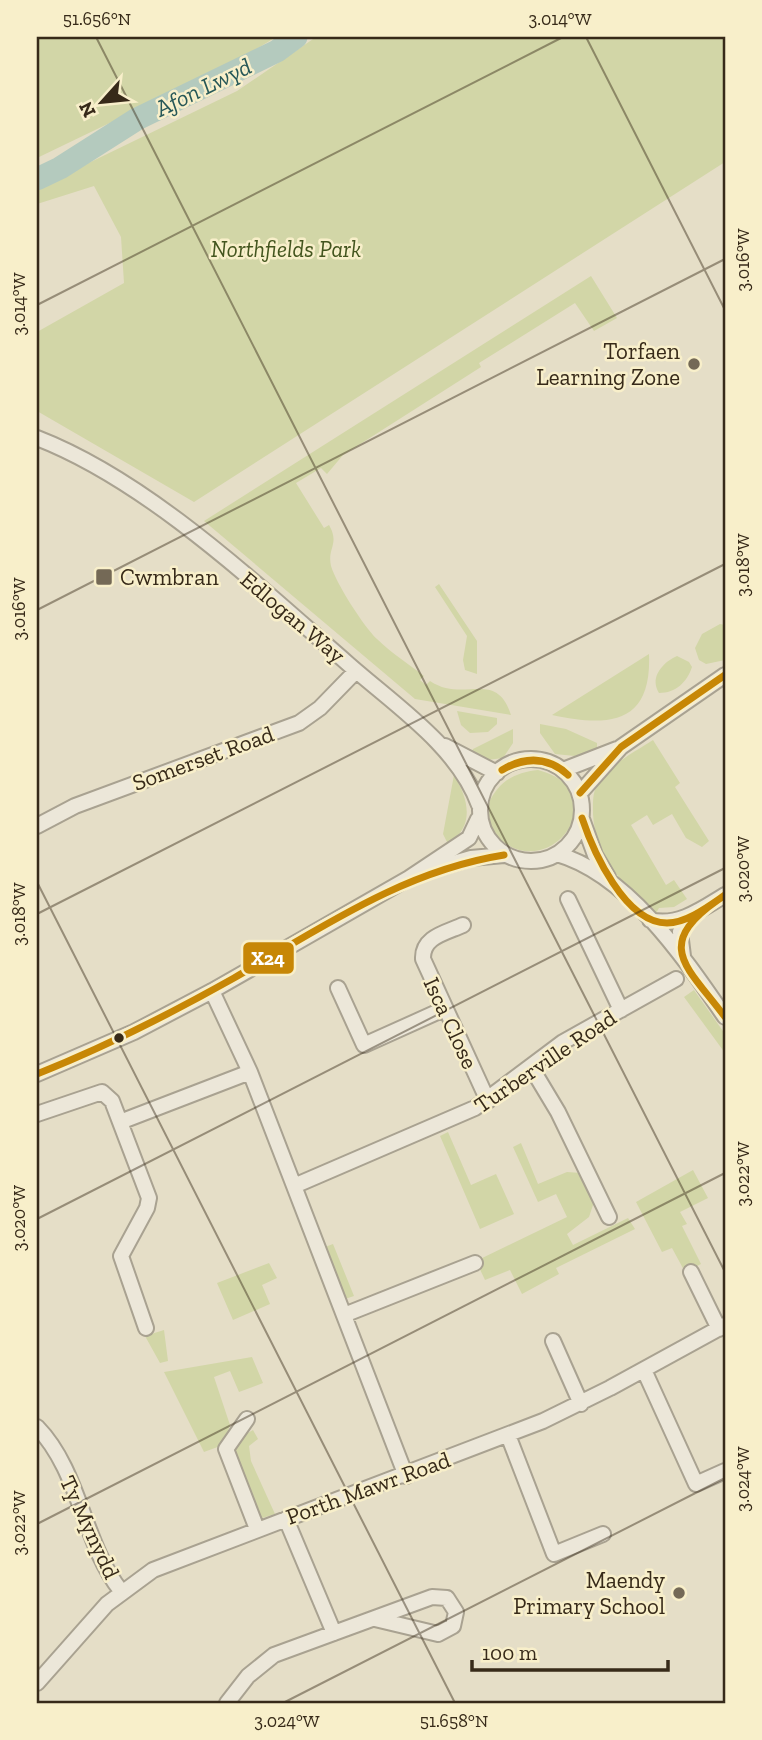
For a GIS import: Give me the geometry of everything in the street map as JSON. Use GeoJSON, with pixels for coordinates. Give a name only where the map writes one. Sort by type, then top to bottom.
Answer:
{"type":"FeatureCollection","features":[{"type":"Feature","properties":{"kind":"street","name":"Edlogan Way"},"geometry":{"type":"LineString","coordinates":[[37,438],[61,447],[117,480],[205,544],[356,671],[435,740],[466,777],[478,812]]}},
{"type":"Feature","properties":{"kind":"street","name":"Somerset Road"},"geometry":{"type":"LineString","coordinates":[[37,826],[86,801],[299,723],[320,708],[356,671]]}},
{"type":"Feature","properties":{"kind":"street"},"geometry":{"type":"LineString","coordinates":[[564,770],[621,747],[725,675]]}},
{"type":"Feature","properties":{"kind":"street","name":"Edlogan Way"},"geometry":{"type":"LineString","coordinates":[[435,740],[497,773]]}},
{"type":"Feature","properties":{"kind":"street"},"geometry":{"type":"LineString","coordinates":[[580,793],[621,747]]}},
{"type":"Feature","properties":{"kind":"street"},"geometry":{"type":"LineString","coordinates":[[37,1074],[134,1032],[212,991],[409,878],[470,838],[488,784],[497,773],[516,763],[536,760],[550,762],[564,770],[580,793],[582,818],[595,855],[613,885]]}},
{"type":"Feature","properties":{"kind":"street"},"geometry":{"type":"LineString","coordinates":[[478,812],[485,838],[504,855]]}},
{"type":"Feature","properties":{"kind":"street"},"geometry":{"type":"LineString","coordinates":[[557,854],[573,839],[582,818]]}},
{"type":"Feature","properties":{"kind":"street"},"geometry":{"type":"LineString","coordinates":[[409,878],[471,858],[504,855],[526,860],[557,854],[582,863],[613,885],[650,920],[684,960],[725,1017]]}},
{"type":"Feature","properties":{"kind":"street"},"geometry":{"type":"LineString","coordinates":[[650,920],[671,922],[697,912],[725,895]]}},
{"type":"Feature","properties":{"kind":"street"},"geometry":{"type":"LineString","coordinates":[[568,899],[621,1010]]}},
{"type":"Feature","properties":{"kind":"street"},"geometry":{"type":"LineString","coordinates":[[684,960],[679,942],[680,932],[697,912]]}},
{"type":"Feature","properties":{"kind":"street","name":"Isca Close"},"geometry":{"type":"LineString","coordinates":[[463,925],[431,940],[423,950],[426,968],[488,1101]]}},
{"type":"Feature","properties":{"kind":"street","name":"Turberville Road"},"geometry":{"type":"LineString","coordinates":[[294,1186],[462,1115],[488,1101],[574,1035],[676,979]]}},
{"type":"Feature","properties":{"kind":"street"},"geometry":{"type":"LineString","coordinates":[[338,988],[364,1045],[444,1009]]}},
{"type":"Feature","properties":{"kind":"street"},"geometry":{"type":"LineString","coordinates":[[212,991],[250,1072],[406,1476]]}},
{"type":"Feature","properties":{"kind":"street"},"geometry":{"type":"LineString","coordinates":[[531,1067],[558,1112],[609,1217]]}},
{"type":"Feature","properties":{"kind":"street"},"geometry":{"type":"LineString","coordinates":[[120,1122],[250,1072]]}},
{"type":"Feature","properties":{"kind":"street"},"geometry":{"type":"LineString","coordinates":[[37,1114],[102,1092],[112,1101],[149,1198],[147,1208],[121,1256],[146,1328]]}},
{"type":"Feature","properties":{"kind":"street"},"geometry":{"type":"LineString","coordinates":[[344,1315],[475,1263]]}},
{"type":"Feature","properties":{"kind":"street"},"geometry":{"type":"LineString","coordinates":[[691,1272],[722,1327]]}},
{"type":"Feature","properties":{"kind":"street","name":"Porth Mawr Road"},"geometry":{"type":"LineString","coordinates":[[37,1683],[121,1591],[153,1570],[508,1436],[581,1404],[722,1327]]}},
{"type":"Feature","properties":{"kind":"street"},"geometry":{"type":"LineString","coordinates":[[553,1341],[581,1404]]}},
{"type":"Feature","properties":{"kind":"street"},"geometry":{"type":"LineString","coordinates":[[644,1370],[696,1484],[725,1471]]}},
{"type":"Feature","properties":{"kind":"street"},"geometry":{"type":"LineString","coordinates":[[247,1419],[226,1449],[257,1530]]}},
{"type":"Feature","properties":{"kind":"street","name":"Ty Mynydd"},"geometry":{"type":"LineString","coordinates":[[37,1427],[52,1446],[105,1564],[121,1591]]}},
{"type":"Feature","properties":{"kind":"street"},"geometry":{"type":"LineString","coordinates":[[508,1436],[554,1555],[603,1534]]}},
{"type":"Feature","properties":{"kind":"street"},"geometry":{"type":"LineString","coordinates":[[286,1519],[334,1633]]}},
{"type":"Feature","properties":{"kind":"street"},"geometry":{"type":"LineString","coordinates":[[228,1703],[259,1665],[292,1647],[440,1596],[453,1603],[456,1616],[451,1629],[438,1634],[375,1619]]}},
{"type":"Feature","properties":{"kind":"green space"},"geometry":{"type":"Polygon","coordinates":[[[37,37],[276,37],[230,65],[37,158],[37,37]]]}},
{"type":"Feature","properties":{"kind":"green space","name":"Northfields Park"},"geometry":{"type":"Polygon","coordinates":[[[316,37],[725,37],[725,162],[194,502],[37,411],[37,332],[124,283],[121,237],[94,186],[37,204],[37,188],[237,91],[316,37]]]}},
{"type":"Feature","properties":{"kind":"green space"},"geometry":{"type":"Polygon","coordinates":[[[591,276],[617,318],[594,331],[575,303],[479,363],[481,367],[343,455],[327,474],[321,468],[296,483],[324,528],[329,525],[332,531],[330,560],[334,574],[371,633],[424,676],[420,680],[426,685],[430,681],[443,687],[497,693],[505,701],[511,715],[415,699],[204,521],[591,276]]]}},
{"type":"Feature","properties":{"kind":"green space"},"geometry":{"type":"Polygon","coordinates":[[[439,584],[477,641],[477,674],[465,670],[463,660],[467,636],[435,587],[439,584]]]}},
{"type":"Feature","properties":{"kind":"green space"},"geometry":{"type":"Polygon","coordinates":[[[720,624],[725,625],[725,660],[706,664],[699,660],[695,648],[702,634],[720,624]]]}},
{"type":"Feature","properties":{"kind":"green space"},"geometry":{"type":"Polygon","coordinates":[[[649,654],[648,677],[643,695],[634,708],[623,716],[591,721],[552,715],[649,654]]]}},
{"type":"Feature","properties":{"kind":"green space"},"geometry":{"type":"Polygon","coordinates":[[[677,656],[689,662],[692,667],[690,672],[676,689],[659,693],[656,682],[659,671],[677,656]]]}},
{"type":"Feature","properties":{"kind":"green space"},"geometry":{"type":"Polygon","coordinates":[[[457,711],[497,718],[497,724],[488,732],[470,733],[461,725],[457,711]]]}},
{"type":"Feature","properties":{"kind":"green space"},"geometry":{"type":"Polygon","coordinates":[[[540,724],[566,729],[597,743],[597,748],[575,756],[555,754],[540,733],[540,724]]]}},
{"type":"Feature","properties":{"kind":"green space"},"geometry":{"type":"Polygon","coordinates":[[[513,729],[513,743],[503,758],[487,760],[471,753],[473,749],[513,729]]]}},
{"type":"Feature","properties":{"kind":"green space"},"geometry":{"type":"Polygon","coordinates":[[[653,740],[680,783],[675,787],[709,841],[702,847],[686,838],[672,814],[653,825],[647,815],[631,825],[666,885],[674,880],[687,899],[674,907],[659,908],[655,915],[647,911],[611,867],[599,843],[593,814],[595,791],[603,776],[623,759],[653,740]]]}},
{"type":"Feature","properties":{"kind":"green space"},"geometry":{"type":"Polygon","coordinates":[[[538,770],[562,781],[573,797],[574,815],[567,832],[553,845],[535,851],[514,848],[493,833],[487,807],[506,781],[538,770]]]}},
{"type":"Feature","properties":{"kind":"green space"},"geometry":{"type":"Polygon","coordinates":[[[454,775],[463,794],[467,812],[462,829],[448,844],[443,834],[454,775]]]}},
{"type":"Feature","properties":{"kind":"green space"},"geometry":{"type":"Polygon","coordinates":[[[694,990],[725,1034],[725,1053],[684,997],[694,990]]]}},
{"type":"Feature","properties":{"kind":"green space"},"geometry":{"type":"Polygon","coordinates":[[[448,1132],[471,1185],[496,1174],[514,1214],[480,1229],[440,1136],[448,1132]]]}},
{"type":"Feature","properties":{"kind":"green space"},"geometry":{"type":"Polygon","coordinates":[[[521,1143],[538,1184],[567,1172],[581,1173],[595,1199],[589,1217],[567,1234],[573,1245],[628,1218],[635,1229],[556,1268],[559,1274],[522,1294],[510,1270],[485,1280],[476,1261],[567,1217],[556,1194],[538,1202],[513,1147],[521,1143]]]}},
{"type":"Feature","properties":{"kind":"green space"},"geometry":{"type":"Polygon","coordinates":[[[693,1170],[708,1198],[680,1212],[687,1224],[682,1226],[701,1264],[685,1272],[672,1248],[662,1252],[636,1202],[693,1170]]]}},
{"type":"Feature","properties":{"kind":"green space"},"geometry":{"type":"Polygon","coordinates":[[[333,1244],[354,1296],[345,1299],[325,1247],[333,1244]]]}},
{"type":"Feature","properties":{"kind":"green space"},"geometry":{"type":"Polygon","coordinates":[[[269,1263],[277,1278],[262,1285],[270,1304],[233,1320],[217,1283],[269,1263]]]}},
{"type":"Feature","properties":{"kind":"green space"},"geometry":{"type":"Polygon","coordinates":[[[164,1330],[168,1361],[160,1363],[145,1336],[164,1330]]]}},
{"type":"Feature","properties":{"kind":"green space"},"geometry":{"type":"Polygon","coordinates":[[[252,1357],[263,1383],[239,1392],[230,1371],[214,1377],[230,1425],[223,1445],[204,1452],[164,1372],[252,1357]]]}},
{"type":"Feature","properties":{"kind":"green space"},"geometry":{"type":"Polygon","coordinates":[[[253,1430],[258,1439],[249,1446],[251,1461],[275,1514],[259,1519],[230,1450],[232,1442],[253,1430]]]}},
{"type":"Feature","properties":{"kind":"waterway","name":"Afon Lwyd"},"geometry":{"type":"LineString","coordinates":[[37,179],[60,168],[137,119],[277,51],[296,37]]}},
{"type":"Feature","properties":{"kind":"transit line","name":"X24"},"geometry":{"type":"LineString","coordinates":[[580,793],[621,747],[725,675]]}},
{"type":"Feature","properties":{"kind":"transit line","name":"X24"},"geometry":{"type":"LineString","coordinates":[[502,770],[519,762],[536,760],[553,764],[568,775]]}},
{"type":"Feature","properties":{"kind":"transit line","name":"X24"},"geometry":{"type":"LineString","coordinates":[[502,770],[519,763],[536,761],[552,765],[568,775]]}},
{"type":"Feature","properties":{"kind":"transit line","name":"X24"},"geometry":{"type":"LineString","coordinates":[[582,818],[613,883],[638,911],[652,920],[667,923],[682,920],[725,895]]}},
{"type":"Feature","properties":{"kind":"transit line","name":"X24"},"geometry":{"type":"LineString","coordinates":[[37,1074],[161,1017],[331,921],[397,888],[431,874],[504,855]]}},
{"type":"Feature","properties":{"kind":"transit line","name":"X24"},"geometry":{"type":"LineString","coordinates":[[718,900],[698,916],[686,931],[681,944],[689,970],[725,1017]]}},
{"type":"Feature","properties":{"kind":"place","name":"Torfaen Learning Zone"},"geometry":{"type":"Point","coordinates":[694,364]}},
{"type":"Feature","properties":{"kind":"place","name":"Cwmbran"},"geometry":{"type":"Point","coordinates":[104,577]}},
{"type":"Feature","properties":{"kind":"place","name":"Maendy Primary School"},"geometry":{"type":"Point","coordinates":[679,1593]}}]}
